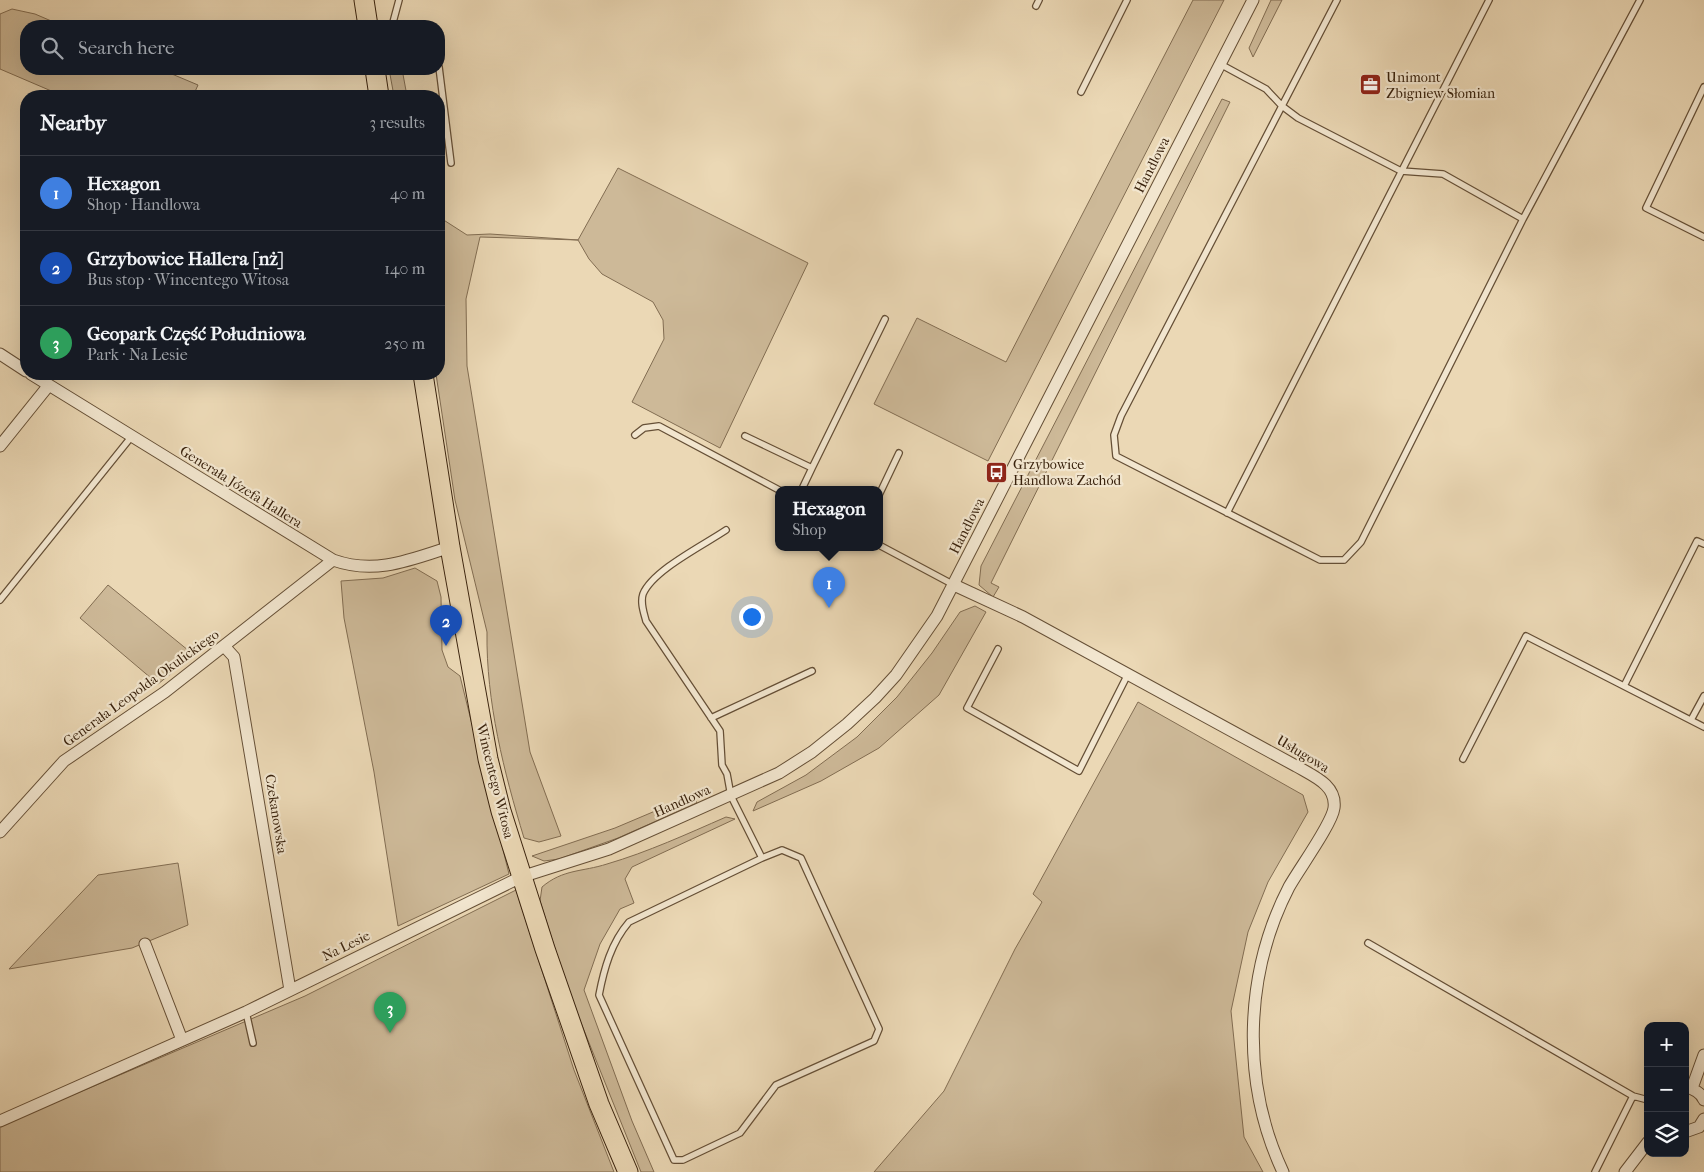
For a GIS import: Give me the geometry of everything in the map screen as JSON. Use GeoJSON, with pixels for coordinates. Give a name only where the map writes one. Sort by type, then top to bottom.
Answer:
{"type":"FeatureCollection","features":[{"type":"Feature","properties":{"kind":"main road"},"geometry":{"type":"LineString","coordinates":[[364,0],[367,20]]}},
{"type":"Feature","properties":{"kind":"main road"},"geometry":{"type":"LineString","coordinates":[[376,75],[378,90]]}},
{"type":"Feature","properties":{"kind":"main road","name":"Wincentego Witosa"},"geometry":{"type":"LineString","coordinates":[[424,380],[450,547],[488,759],[521,877],[599,1104],[628,1172]]}},
{"type":"Feature","properties":{"kind":"street","name":"Handlowa"},"geometry":{"type":"LineString","coordinates":[[521,877],[609,849],[779,773],[812,752],[847,724],[896,675],[937,616],[954,585],[1253,0]]}},
{"type":"Feature","properties":{"kind":"street"},"geometry":{"type":"LineString","coordinates":[[0,354],[20,367]]}},
{"type":"Feature","properties":{"kind":"street","name":"Generała Józefa Hallera"},"geometry":{"type":"LineString","coordinates":[[41,380],[333,560],[354,566],[385,566],[450,547]]}},
{"type":"Feature","properties":{"kind":"street"},"geometry":{"type":"LineString","coordinates":[[0,446],[49,385]]}},
{"type":"Feature","properties":{"kind":"street","name":"Generała Leopolda Okulickiego"},"geometry":{"type":"LineString","coordinates":[[0,832],[64,761],[152,701],[333,560]]}},
{"type":"Feature","properties":{"kind":"street","name":"Usługowa"},"geometry":{"type":"LineString","coordinates":[[954,585],[1023,617],[1315,777],[1323,782],[1333,796],[1332,815],[1290,887],[1272,925],[1256,991],[1254,1046],[1257,1086],[1270,1138],[1283,1172]]}},
{"type":"Feature","properties":{"kind":"street","name":"Czekanowska"},"geometry":{"type":"LineString","coordinates":[[224,646],[234,657],[290,990]]}},
{"type":"Feature","properties":{"kind":"street","name":"Na Lesie"},"geometry":{"type":"LineString","coordinates":[[0,1121],[246,1012],[521,877]]}},
{"type":"Feature","properties":{"kind":"street"},"geometry":{"type":"LineString","coordinates":[[145,944],[182,1040]]}},
{"type":"Feature","properties":{"kind":"street"},"geometry":{"type":"LineString","coordinates":[[1704,1055],[1689,1088],[1702,1095],[1704,1100]]}},
{"type":"Feature","properties":{"kind":"street"},"geometry":{"type":"LineString","coordinates":[[1689,1131],[1702,1126]]}},
{"type":"Feature","properties":{"kind":"street"},"geometry":{"type":"LineString","coordinates":[[1625,1172],[1644,1147]]}},
{"type":"Feature","properties":{"kind":"lane"},"geometry":{"type":"LineString","coordinates":[[393,20],[398,0]]}},
{"type":"Feature","properties":{"kind":"lane"},"geometry":{"type":"LineString","coordinates":[[1081,92],[1127,0]]}},
{"type":"Feature","properties":{"kind":"lane"},"geometry":{"type":"LineString","coordinates":[[1337,0],[1121,416],[1114,435],[1116,456],[1320,560],[1344,560],[1361,542],[1523,218],[1640,0]]}},
{"type":"Feature","properties":{"kind":"lane"},"geometry":{"type":"LineString","coordinates":[[1227,513],[1489,0]]}},
{"type":"Feature","properties":{"kind":"lane"},"geometry":{"type":"LineString","coordinates":[[1220,64],[1266,89],[1282,106],[1298,118],[1401,171],[1443,174],[1523,218]]}},
{"type":"Feature","properties":{"kind":"lane"},"geometry":{"type":"LineString","coordinates":[[440,75],[442,90]]}},
{"type":"Feature","properties":{"kind":"lane"},"geometry":{"type":"LineString","coordinates":[[1704,87],[1646,208],[1704,237]]}},
{"type":"Feature","properties":{"kind":"lane"},"geometry":{"type":"LineString","coordinates":[[445,111],[452,164]]}},
{"type":"Feature","properties":{"kind":"lane"},"geometry":{"type":"LineString","coordinates":[[803,486],[886,319]]}},
{"type":"Feature","properties":{"kind":"lane"},"geometry":{"type":"LineString","coordinates":[[635,435],[644,428],[659,426],[775,488]]}},
{"type":"Feature","properties":{"kind":"lane"},"geometry":{"type":"LineString","coordinates":[[0,600],[132,436]]}},
{"type":"Feature","properties":{"kind":"lane"},"geometry":{"type":"LineString","coordinates":[[745,436],[812,468]]}},
{"type":"Feature","properties":{"kind":"lane"},"geometry":{"type":"LineString","coordinates":[[883,487],[899,453]]}},
{"type":"Feature","properties":{"kind":"lane"},"geometry":{"type":"LineString","coordinates":[[726,530],[657,575],[643,594],[642,606],[646,621],[720,731],[722,765],[726,774],[730,796],[762,858]]}},
{"type":"Feature","properties":{"kind":"lane"},"geometry":{"type":"LineString","coordinates":[[1624,686],[1698,541],[1704,544]]}},
{"type":"Feature","properties":{"kind":"lane"},"geometry":{"type":"LineString","coordinates":[[883,546],[954,585]]}},
{"type":"Feature","properties":{"kind":"lane"},"geometry":{"type":"LineString","coordinates":[[1463,759],[1526,636],[1704,727]]}},
{"type":"Feature","properties":{"kind":"lane"},"geometry":{"type":"LineString","coordinates":[[998,649],[967,708],[1079,770],[1128,674]]}},
{"type":"Feature","properties":{"kind":"lane"},"geometry":{"type":"LineString","coordinates":[[711,718],[812,672]]}},
{"type":"Feature","properties":{"kind":"lane"},"geometry":{"type":"LineString","coordinates":[[1691,720],[1704,696]]}},
{"type":"Feature","properties":{"kind":"lane"},"geometry":{"type":"LineString","coordinates":[[782,850],[801,858],[879,1028],[874,1041],[776,1085],[740,1132],[683,1160],[674,1160],[599,995],[603,971],[619,934],[628,922],[762,858],[782,850]]}},
{"type":"Feature","properties":{"kind":"lane"},"geometry":{"type":"LineString","coordinates":[[1368,943],[1633,1096],[1644,1099]]}},
{"type":"Feature","properties":{"kind":"lane"},"geometry":{"type":"LineString","coordinates":[[246,1012],[253,1043]]}},
{"type":"Feature","properties":{"kind":"lane"},"geometry":{"type":"LineString","coordinates":[[1595,1172],[1633,1096]]}},
{"type":"Feature","properties":{"kind":"shaded area"},"geometry":{"type":"Polygon","coordinates":[[[1193,0],[1224,0],[988,461],[874,404],[917,318],[1006,362],[1193,0]]]}},
{"type":"Feature","properties":{"kind":"shaded area"},"geometry":{"type":"Polygon","coordinates":[[[1271,0],[1282,0],[1253,57],[1249,48],[1271,0]]]}},
{"type":"Feature","properties":{"kind":"shaded area"},"geometry":{"type":"Polygon","coordinates":[[[12,9],[35,14],[49,20],[20,20],[20,75],[174,75],[198,85],[196,90],[49,90],[0,69],[0,14],[12,9]]]}},
{"type":"Feature","properties":{"kind":"shaded area"},"geometry":{"type":"Polygon","coordinates":[[[390,75],[403,75],[406,90],[393,90],[390,75]]]}},
{"type":"Feature","properties":{"kind":"shaded area"},"geometry":{"type":"Polygon","coordinates":[[[1222,99],[1230,102],[991,583],[999,587],[993,597],[979,585],[981,566],[1222,99]]]}},
{"type":"Feature","properties":{"kind":"shaded area"},"geometry":{"type":"Polygon","coordinates":[[[618,168],[808,263],[720,448],[632,402],[664,339],[663,320],[653,302],[602,274],[589,259],[578,240],[618,168]]]}},
{"type":"Feature","properties":{"kind":"shaded area"},"geometry":{"type":"Polygon","coordinates":[[[445,221],[467,235],[490,234],[578,240],[480,237],[466,299],[467,366],[530,752],[561,836],[539,842],[524,838],[503,762],[493,711],[487,658],[487,632],[455,500],[437,380],[445,380],[445,221]]]}},
{"type":"Feature","properties":{"kind":"shaded area"},"geometry":{"type":"Polygon","coordinates":[[[415,568],[437,581],[441,597],[442,650],[448,667],[460,676],[509,874],[398,926],[374,772],[344,618],[341,581],[383,578],[415,568]]]}},
{"type":"Feature","properties":{"kind":"shaded area"},"geometry":{"type":"Polygon","coordinates":[[[108,585],[194,655],[158,684],[80,618],[108,585]]]}},
{"type":"Feature","properties":{"kind":"shaded area"},"geometry":{"type":"Polygon","coordinates":[[[975,606],[986,612],[939,695],[879,748],[821,781],[753,811],[757,802],[806,775],[857,737],[897,697],[932,653],[960,612],[975,606]]]}},
{"type":"Feature","properties":{"kind":"shaded area"},"geometry":{"type":"Polygon","coordinates":[[[1138,702],[1303,795],[1308,812],[1268,882],[1248,932],[1231,1011],[1244,1137],[1263,1172],[874,1172],[944,1091],[1015,949],[1042,902],[1033,894],[1138,702]]]}},
{"type":"Feature","properties":{"kind":"shaded area"},"geometry":{"type":"Polygon","coordinates":[[[693,795],[697,803],[618,838],[559,859],[544,861],[532,856],[615,828],[693,795]]]}},
{"type":"Feature","properties":{"kind":"shaded area"},"geometry":{"type":"Polygon","coordinates":[[[726,817],[735,819],[632,867],[625,879],[634,903],[620,909],[600,944],[584,990],[632,1121],[654,1172],[641,1172],[569,993],[540,901],[542,887],[565,874],[598,867],[637,854],[726,817]]]}},
{"type":"Feature","properties":{"kind":"shaded area"},"geometry":{"type":"Polygon","coordinates":[[[178,863],[188,925],[132,948],[9,969],[98,875],[178,863]]]}},
{"type":"Feature","properties":{"kind":"shaded area"},"geometry":{"type":"Polygon","coordinates":[[[516,890],[574,1070],[614,1172],[0,1172],[0,1126],[305,996],[516,890]]]}},
{"type":"Feature","properties":{"kind":"place","name":"Unimont Zbigniew Słomian"},"geometry":{"type":"Point","coordinates":[1370,85]}},
{"type":"Feature","properties":{"kind":"place","name":"Grzybowice Handlowa Zachód"},"geometry":{"type":"Point","coordinates":[997,472]}},
{"type":"Feature","properties":{"kind":"place","name":"Hexagon"},"geometry":{"type":"Point","coordinates":[829,608]}},
{"type":"Feature","properties":{"kind":"place","name":"Grzybowice Hallera [nż]"},"geometry":{"type":"Point","coordinates":[446,646]}},
{"type":"Feature","properties":{"kind":"place","name":"Geopark Część Południowa"},"geometry":{"type":"Point","coordinates":[390,1033]}}]}
